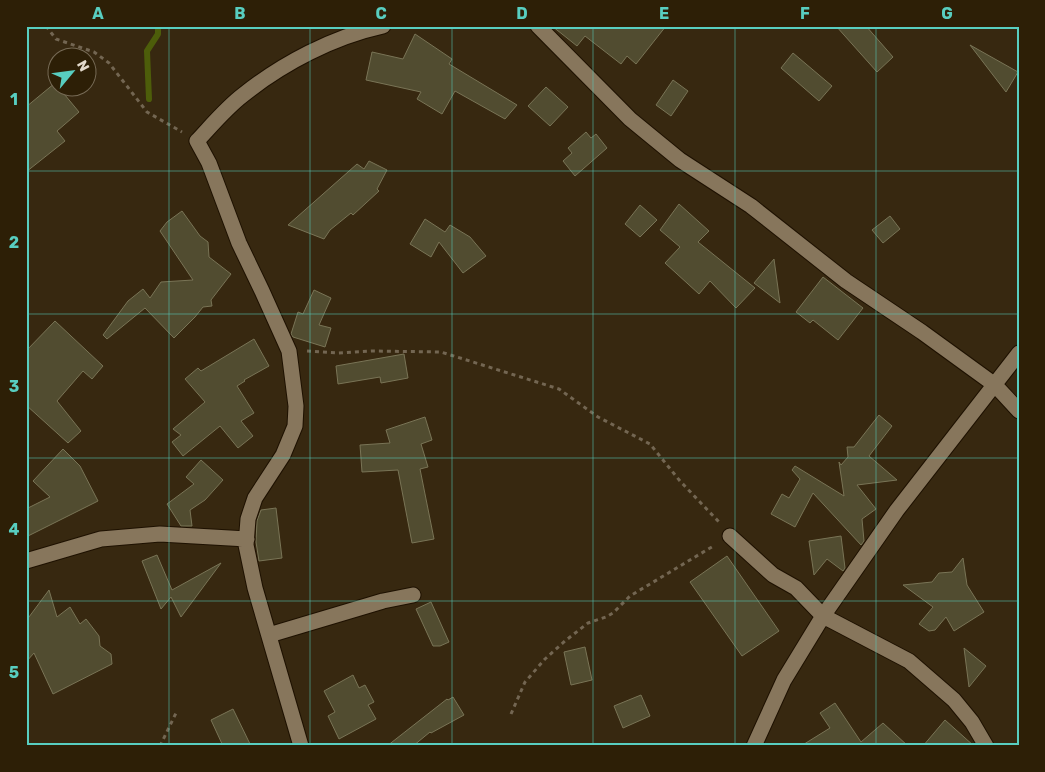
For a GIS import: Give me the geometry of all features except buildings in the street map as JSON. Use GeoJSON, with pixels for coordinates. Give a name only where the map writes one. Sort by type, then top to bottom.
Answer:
{"type":"FeatureCollection","features":[{"type":"Feature","properties":{"kind":"street"},"geometry":{"type":"LineString","coordinates":[[301,746],[255,588],[246,545],[248,519],[255,498],[283,455],[295,426],[296,406],[288,351],[239,243],[209,163],[197,141],[244,94],[286,66],[315,50],[350,35],[382,26]]}},
{"type":"Feature","properties":{"kind":"street"},"geometry":{"type":"LineString","coordinates":[[538,26],[630,119],[680,160],[751,206],[846,281],[922,332],[995,385],[1019,411]]}},
{"type":"Feature","properties":{"kind":"street"},"geometry":{"type":"LineString","coordinates":[[754,746],[784,680],[823,616],[897,510],[968,416],[1019,353]]}},
{"type":"Feature","properties":{"kind":"street"},"geometry":{"type":"LineString","coordinates":[[26,561],[101,539],[160,534],[247,539]]}},
{"type":"Feature","properties":{"kind":"street"},"geometry":{"type":"LineString","coordinates":[[730,536],[774,575],[796,588],[823,616],[909,661],[954,700],[972,722],[986,746]]}},
{"type":"Feature","properties":{"kind":"street"},"geometry":{"type":"LineString","coordinates":[[269,635],[383,601],[413,595]]}},
{"type":"Feature","properties":{"kind":"path"},"geometry":{"type":"LineString","coordinates":[[46,26],[56,39],[94,52],[109,63],[147,112],[197,141]]}},
{"type":"Feature","properties":{"kind":"path"},"geometry":{"type":"LineString","coordinates":[[288,351],[338,353],[372,350],[441,352],[558,389],[598,417],[650,444],[680,481],[707,508],[730,536],[630,596],[613,613],[588,623],[565,641],[545,658],[525,682],[511,714]]}},
{"type":"Feature","properties":{"kind":"path"},"geometry":{"type":"LineString","coordinates":[[160,746],[177,711]]}},
{"type":"Feature","properties":{"kind":"waterway"},"geometry":{"type":"LineString","coordinates":[[149,99],[147,51],[158,34],[158,26]]}}]}
